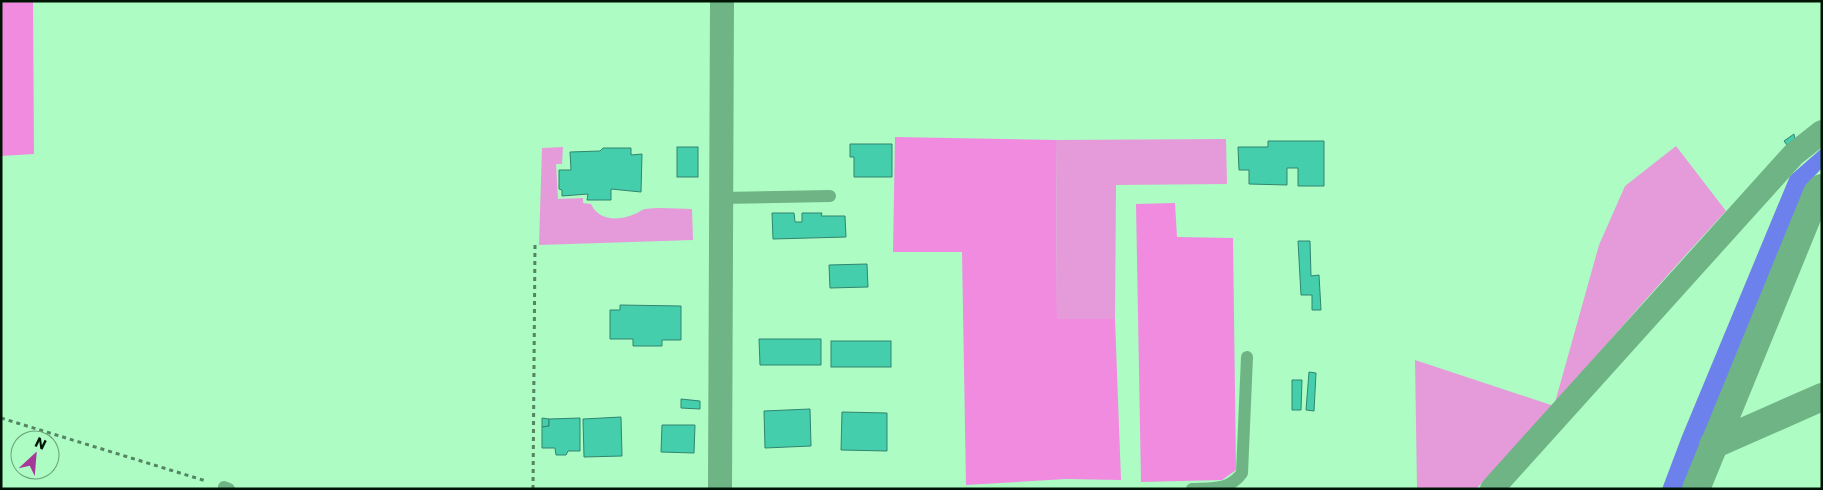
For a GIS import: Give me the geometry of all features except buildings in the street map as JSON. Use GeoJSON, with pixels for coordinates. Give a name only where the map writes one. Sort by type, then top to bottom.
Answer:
{"type":"FeatureCollection","features":[{"type":"Feature","properties":{"kind":"street"},"geometry":{"type":"LineString","coordinates":[[720,489],[722,1]]}},
{"type":"Feature","properties":{"kind":"street"},"geometry":{"type":"LineString","coordinates":[[1492,489],[1794,154],[1822,132]]}},
{"type":"Feature","properties":{"kind":"street"},"geometry":{"type":"LineString","coordinates":[[1696,489],[1818,192],[1822,188]]}},
{"type":"Feature","properties":{"kind":"street"},"geometry":{"type":"LineString","coordinates":[[1713,445],[1822,396]]}},
{"type":"Feature","properties":{"kind":"lane"},"geometry":{"type":"LineString","coordinates":[[721,198],[830,196]]}},
{"type":"Feature","properties":{"kind":"lane"},"geometry":{"type":"LineString","coordinates":[[1192,489],[1228,488],[1236,483],[1242,473],[1247,357]]}},
{"type":"Feature","properties":{"kind":"path"},"geometry":{"type":"LineString","coordinates":[[533,489],[535,243]]}},
{"type":"Feature","properties":{"kind":"path"},"geometry":{"type":"LineString","coordinates":[[1,418],[226,488]]}},
{"type":"Feature","properties":{"kind":"shaded area"},"geometry":{"type":"Polygon","coordinates":[[[1,1],[33,1],[34,154],[1,156],[1,1]]]}},
{"type":"Feature","properties":{"kind":"shaded area"},"geometry":{"type":"Polygon","coordinates":[[[895,137],[1056,140],[1057,319],[1115,319],[1121,480],[1066,479],[966,485],[962,252],[893,252],[895,137]]]}},
{"type":"Feature","properties":{"kind":"shaded area"},"geometry":{"type":"Polygon","coordinates":[[[1226,139],[1227,184],[1116,185],[1115,319],[1057,320],[1056,140],[1226,139]]]}},
{"type":"Feature","properties":{"kind":"shaded area"},"geometry":{"type":"Polygon","coordinates":[[[1676,146],[1726,211],[1555,402],[1599,245],[1625,186],[1676,146]]]}},
{"type":"Feature","properties":{"kind":"shaded area"},"geometry":{"type":"Polygon","coordinates":[[[563,147],[562,164],[556,164],[558,199],[583,198],[583,203],[591,204],[599,214],[610,218],[622,218],[645,209],[692,209],[693,240],[539,245],[542,148],[563,147]]]}},
{"type":"Feature","properties":{"kind":"shaded area"},"geometry":{"type":"Polygon","coordinates":[[[1175,203],[1177,237],[1233,238],[1236,470],[1222,480],[1141,482],[1136,204],[1175,203]]]}},
{"type":"Feature","properties":{"kind":"shaded area"},"geometry":{"type":"Polygon","coordinates":[[[1415,360],[1552,405],[1476,489],[1417,489],[1415,360]]]}},
{"type":"Feature","properties":{"kind":"water"},"geometry":{"type":"Polygon","coordinates":[[[1822,148],[1822,168],[1807,184],[1687,489],[1662,489],[1682,436],[1790,176],[1822,148]]]}}]}
